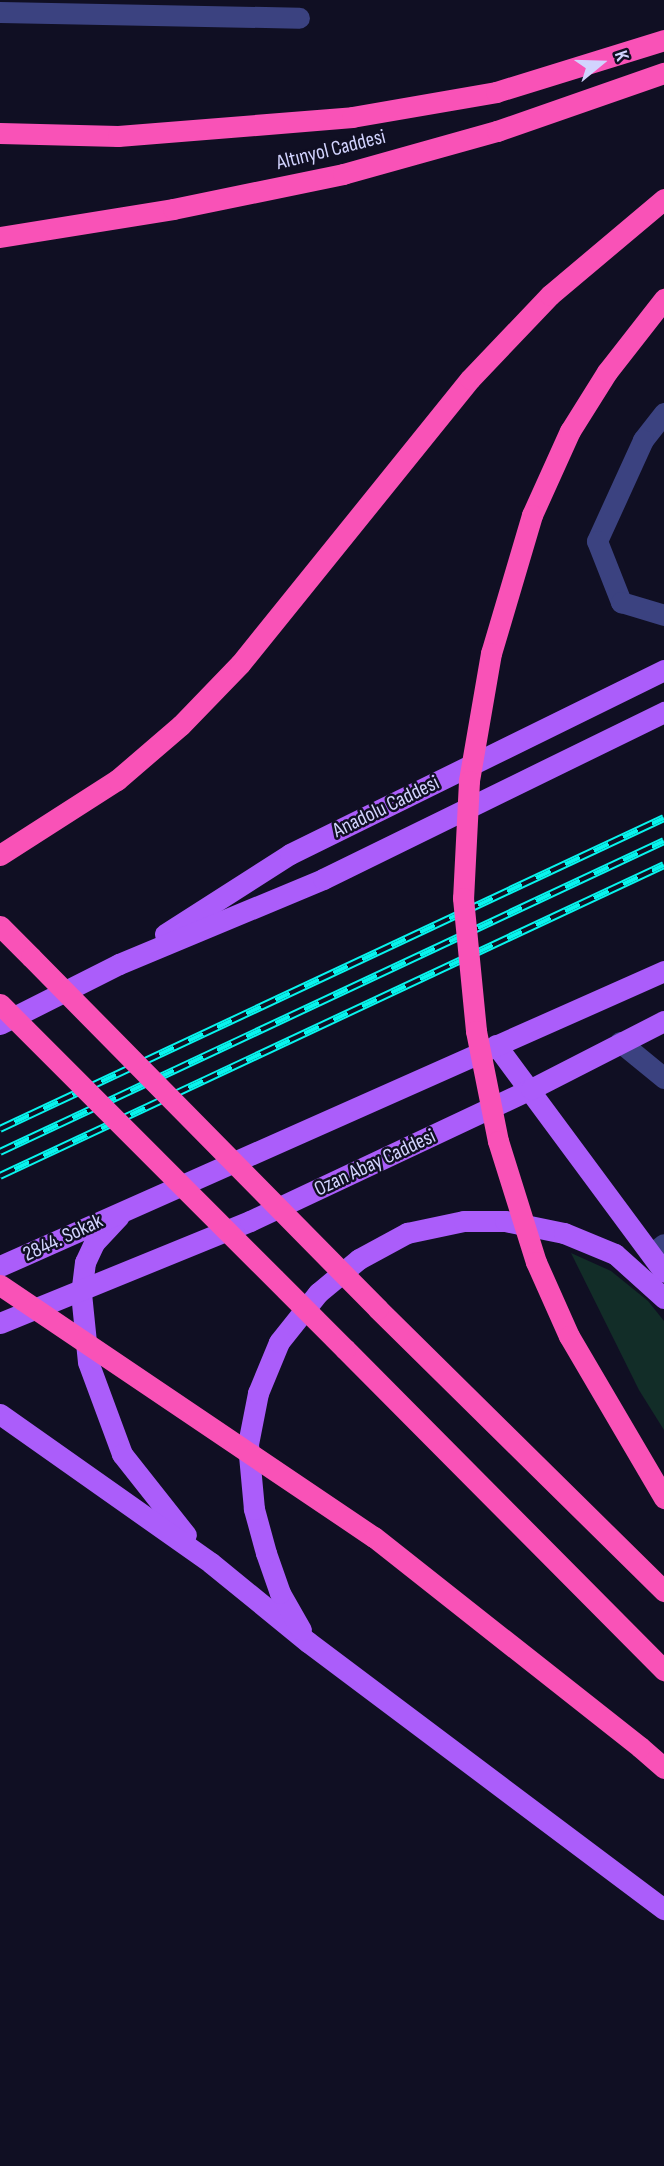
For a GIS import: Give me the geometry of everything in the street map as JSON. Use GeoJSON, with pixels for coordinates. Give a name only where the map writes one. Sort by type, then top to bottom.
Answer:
{"type":"FeatureCollection","features":[{"type":"Feature","properties":{"kind":"highway"},"geometry":{"type":"LineString","coordinates":[[0,133],[118,136],[352,117],[496,92],[664,40]]}},
{"type":"Feature","properties":{"kind":"highway","name":"Altınyol Caddesi"},"geometry":{"type":"LineString","coordinates":[[0,237],[173,209],[343,174],[497,131],[664,73]]}},
{"type":"Feature","properties":{"kind":"highway"},"geometry":{"type":"LineString","coordinates":[[0,855],[117,780],[181,724],[240,664],[470,379],[550,295],[664,199]]}},
{"type":"Feature","properties":{"kind":"highway"},"geometry":{"type":"LineString","coordinates":[[664,299],[607,373],[570,431],[532,515],[491,653],[469,781],[464,898],[476,1031],[498,1142],[536,1262],[580,1356],[664,1498]]}},
{"type":"Feature","properties":{"kind":"highway"},"geometry":{"type":"LineString","coordinates":[[0,926],[378,1309],[664,1591]]}},
{"type":"Feature","properties":{"kind":"highway"},"geometry":{"type":"LineString","coordinates":[[0,1003],[664,1670]]}},
{"type":"Feature","properties":{"kind":"highway"},"geometry":{"type":"LineString","coordinates":[[0,1285],[374,1537],[664,1768]]}},
{"type":"Feature","properties":{"kind":"main road","name":"Anadolu Caddesi"},"geometry":{"type":"LineString","coordinates":[[119,964],[290,853],[664,670]]}},
{"type":"Feature","properties":{"kind":"main road","name":"Anadolu Caddesi"},"geometry":{"type":"LineString","coordinates":[[0,1024],[119,964],[323,879],[664,712]]}},
{"type":"Feature","properties":{"kind":"main road"},"geometry":{"type":"LineString","coordinates":[[211,1563],[122,1454],[88,1362],[81,1293],[85,1262],[94,1243],[125,1209],[664,971]]}},
{"type":"Feature","properties":{"kind":"main road","name":"Ozan Abay Caddesi"},"geometry":{"type":"LineString","coordinates":[[81,1293],[250,1221],[531,1089],[664,1021]]}},
{"type":"Feature","properties":{"kind":"main road"},"geometry":{"type":"LineString","coordinates":[[496,1045],[657,1249],[664,1272]]}},
{"type":"Feature","properties":{"kind":"main road","name":"2844. Sokak"},"geometry":{"type":"LineString","coordinates":[[0,1266],[125,1209]]}},
{"type":"Feature","properties":{"kind":"main road"},"geometry":{"type":"LineString","coordinates":[[308,1642],[280,1592],[266,1553],[254,1509],[248,1444],[258,1393],[279,1342],[318,1293],[359,1259],[407,1233],[464,1220],[505,1221],[564,1233],[615,1254],[664,1298]]}},
{"type":"Feature","properties":{"kind":"main road"},"geometry":{"type":"LineString","coordinates":[[0,1323],[81,1293]]}},
{"type":"Feature","properties":{"kind":"main road"},"geometry":{"type":"LineString","coordinates":[[0,1414],[211,1563],[308,1642],[664,1909]]}},
{"type":"Feature","properties":{"kind":"main road"},"geometry":{"type":"LineString","coordinates":[[640,1747],[664,1775]]}},
{"type":"Feature","properties":{"kind":"street"},"geometry":{"type":"LineString","coordinates":[[0,12],[299,18]]}},
{"type":"Feature","properties":{"kind":"street"},"geometry":{"type":"LineString","coordinates":[[664,413],[643,440],[597,541],[621,602],[664,615]]}},
{"type":"Feature","properties":{"kind":"street"},"geometry":{"type":"LineString","coordinates":[[621,1042],[664,1078]]}},
{"type":"Feature","properties":{"kind":"green space"},"geometry":{"type":"Polygon","coordinates":[[[571,1253],[611,1271],[648,1301],[664,1321],[664,1430],[639,1390],[571,1253]]]}},
{"type":"Feature","properties":{"kind":"railway"},"geometry":{"type":"LineString","coordinates":[[0,1129],[664,818]]}},
{"type":"Feature","properties":{"kind":"railway"},"geometry":{"type":"LineString","coordinates":[[0,1152],[664,841]]}},
{"type":"Feature","properties":{"kind":"railway"},"geometry":{"type":"LineString","coordinates":[[0,1176],[664,865]]}}]}
